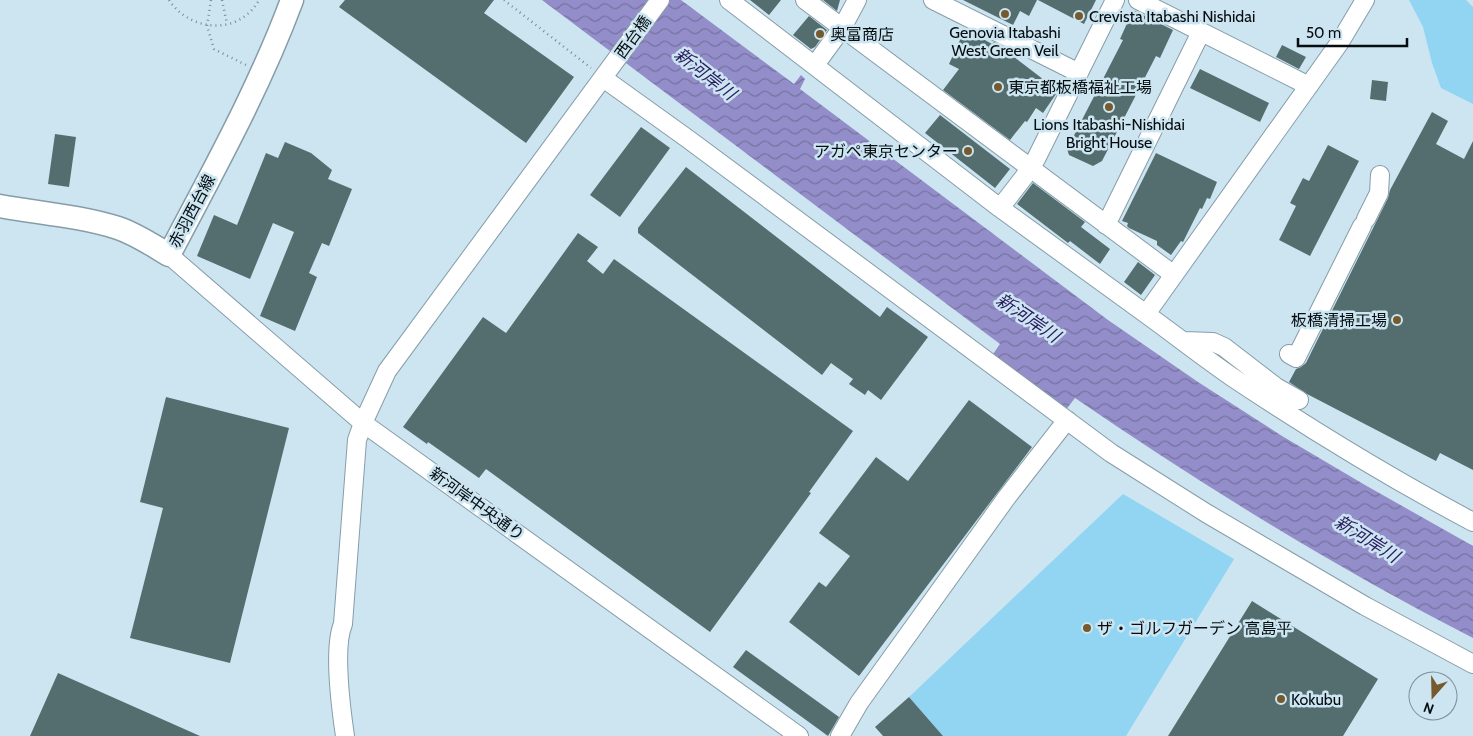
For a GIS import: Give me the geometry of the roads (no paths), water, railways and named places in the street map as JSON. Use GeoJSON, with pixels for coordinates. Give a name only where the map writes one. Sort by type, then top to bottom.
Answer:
{"type":"FeatureCollection","features":[{"type":"Feature","properties":{"kind":"main road","name":"赤羽西台線"},"geometry":{"type":"LineString","coordinates":[[0,206],[96,222],[119,228],[139,237],[169,255],[242,115],[279,35],[292,0]]}},
{"type":"Feature","properties":{"kind":"street","name":"西台橋"},"geometry":{"type":"LineString","coordinates":[[345,736],[339,668],[341,630],[357,440],[363,423],[387,371],[660,0]]}},
{"type":"Feature","properties":{"kind":"street"},"geometry":{"type":"LineString","coordinates":[[729,0],[1000,208],[1231,376],[1345,450],[1413,490],[1473,522]]}},
{"type":"Feature","properties":{"kind":"street"},"geometry":{"type":"LineString","coordinates":[[805,0],[1174,275]]}},
{"type":"Feature","properties":{"kind":"street"},"geometry":{"type":"LineString","coordinates":[[815,65],[842,28],[856,0]]}},
{"type":"Feature","properties":{"kind":"street"},"geometry":{"type":"LineString","coordinates":[[933,0],[1079,73]]}},
{"type":"Feature","properties":{"kind":"street"},"geometry":{"type":"LineString","coordinates":[[1000,208],[1030,168],[1115,0]]}},
{"type":"Feature","properties":{"kind":"street"},"geometry":{"type":"LineString","coordinates":[[1138,0],[1309,86]]}},
{"type":"Feature","properties":{"kind":"street"},"geometry":{"type":"LineString","coordinates":[[1146,314],[1346,34],[1358,2]]}},
{"type":"Feature","properties":{"kind":"street"},"geometry":{"type":"LineString","coordinates":[[1106,225],[1202,32]]}},
{"type":"Feature","properties":{"kind":"street"},"geometry":{"type":"LineString","coordinates":[[604,75],[1111,453],[1206,513],[1365,606],[1473,664]]}},
{"type":"Feature","properties":{"kind":"street"},"geometry":{"type":"LineString","coordinates":[[1289,354],[1296,358],[1379,193],[1380,175]]}},
{"type":"Feature","properties":{"kind":"street","name":"新河岸中央通り"},"geometry":{"type":"LineString","coordinates":[[169,255],[363,423],[799,736]]}},
{"type":"Feature","properties":{"kind":"street"},"geometry":{"type":"LineString","coordinates":[[1184,341],[1213,342],[1224,347],[1276,387],[1299,400]]}},
{"type":"Feature","properties":{"kind":"street"},"geometry":{"type":"LineString","coordinates":[[840,736],[859,703],[1007,497],[1067,420]]}},
{"type":"Feature","properties":{"kind":"water","name":"新河岸川"},"geometry":{"type":"Polygon","coordinates":[[[542,0],[681,0],[794,84],[801,75],[805,79],[800,89],[1108,320],[1198,382],[1282,436],[1473,546],[1473,638],[1371,583],[1270,524],[1172,463],[1075,398],[1065,411],[991,357],[1000,344],[542,0]]]}},
{"type":"Feature","properties":{"kind":"place","name":"Genovia Itabashi West Green Veil"},"geometry":{"type":"Point","coordinates":[1005,14]}},
{"type":"Feature","properties":{"kind":"place","name":"Crevista Itabashi Nishidai"},"geometry":{"type":"Point","coordinates":[1079,16]}},
{"type":"Feature","properties":{"kind":"place","name":"奥富商店"},"geometry":{"type":"Point","coordinates":[820,34]}},
{"type":"Feature","properties":{"kind":"place","name":"東京都板橋福祉工場"},"geometry":{"type":"Point","coordinates":[998,87]}},
{"type":"Feature","properties":{"kind":"place","name":"Lions Itabashi-Nishidai Bright House"},"geometry":{"type":"Point","coordinates":[1109,107]}},
{"type":"Feature","properties":{"kind":"place","name":"アガペ東京センター"},"geometry":{"type":"Point","coordinates":[968,151]}},
{"type":"Feature","properties":{"kind":"place","name":"板橋清掃工場"},"geometry":{"type":"Point","coordinates":[1397,320]}},
{"type":"Feature","properties":{"kind":"place","name":"ザ・ゴルフガーデン 高島平"},"geometry":{"type":"Point","coordinates":[1087,628]}},
{"type":"Feature","properties":{"kind":"place","name":"Kokubu"},"geometry":{"type":"Point","coordinates":[1281,699]}}]}
